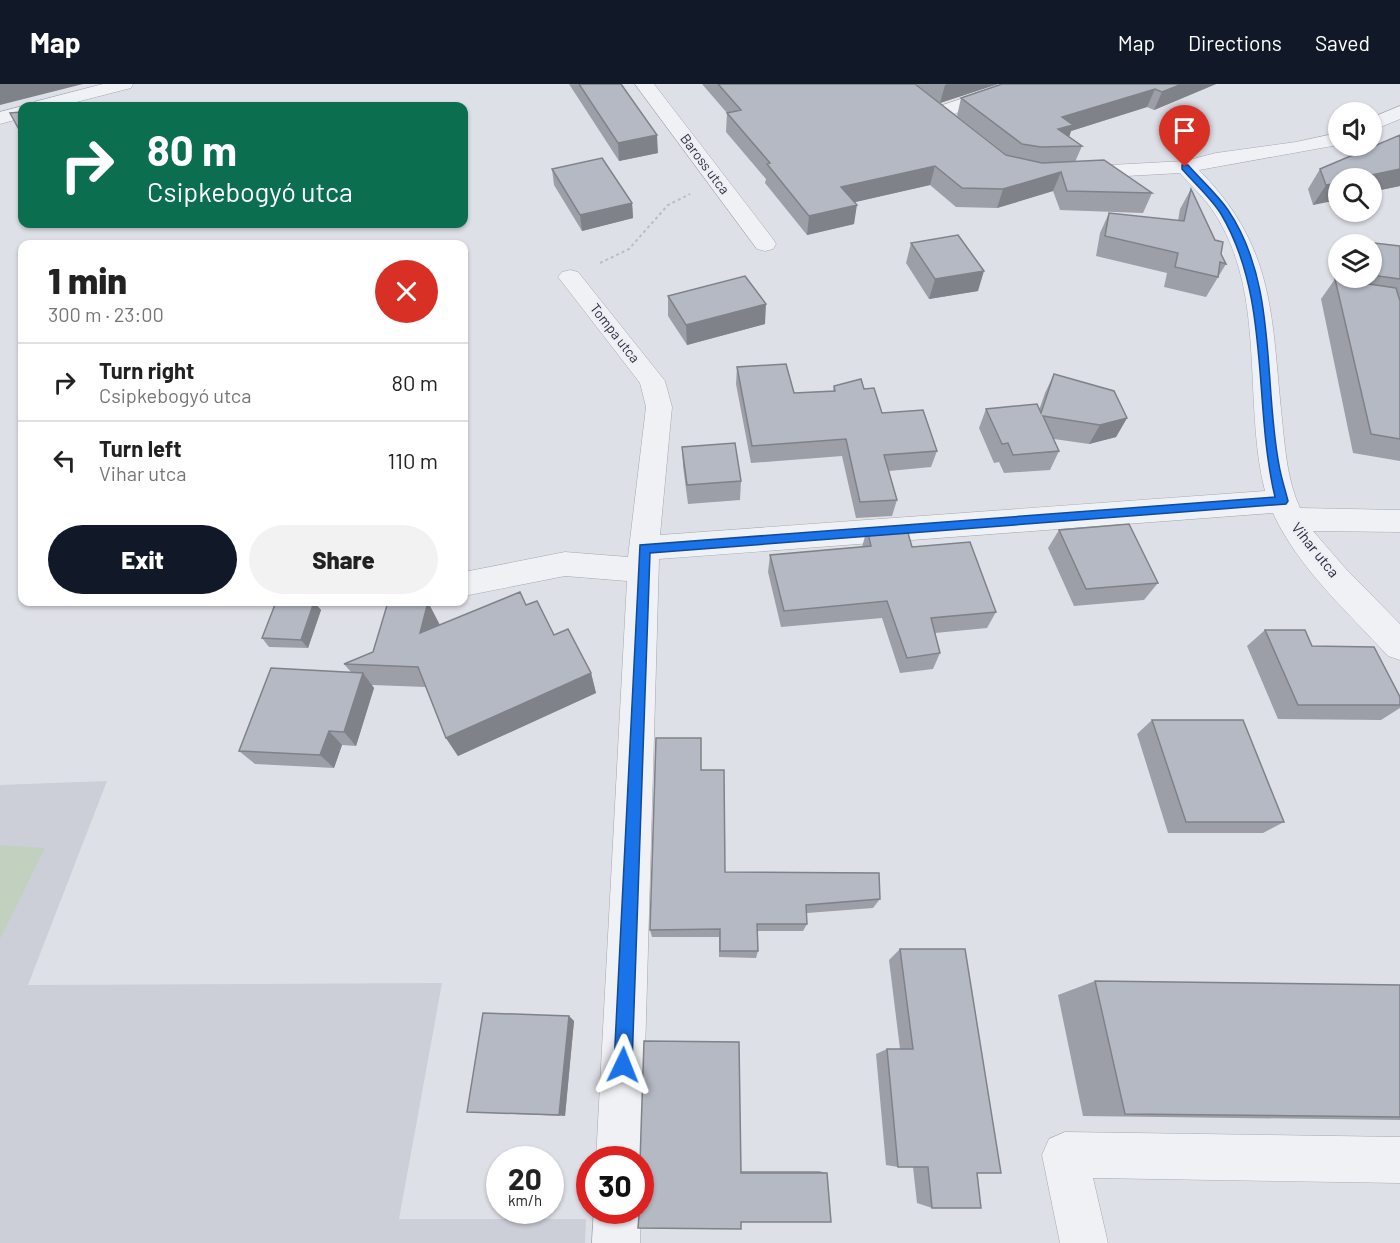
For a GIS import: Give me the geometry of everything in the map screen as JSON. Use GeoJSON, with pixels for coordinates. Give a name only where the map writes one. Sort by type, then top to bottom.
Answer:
{"type":"FeatureCollection","features":[{"type":"Feature","properties":{"kind":"street"},"geometry":{"type":"LineString","coordinates":[[56,102],[124,84]]}},
{"type":"Feature","properties":{"kind":"street","name":"Baross utca"},"geometry":{"type":"LineString","coordinates":[[644,84],[765,244]]}},
{"type":"Feature","properties":{"kind":"street"},"geometry":{"type":"LineString","coordinates":[[938,113],[1023,84]]}},
{"type":"Feature","properties":{"kind":"street"},"geometry":{"type":"LineString","coordinates":[[919,99],[956,127]]}},
{"type":"Feature","properties":{"kind":"street"},"geometry":{"type":"LineString","coordinates":[[1382,120],[1400,112]]}},
{"type":"Feature","properties":{"kind":"street"},"geometry":{"type":"LineString","coordinates":[[0,118],[18,113]]}},
{"type":"Feature","properties":{"kind":"street"},"geometry":{"type":"LineString","coordinates":[[1058,173],[1185,167],[1216,159],[1328,141]]}},
{"type":"Feature","properties":{"kind":"street","name":"Vihar utca"},"geometry":{"type":"LineString","coordinates":[[1185,167],[1224,210],[1247,262],[1257,298],[1273,465],[1286,510],[1314,552],[1400,646]]}},
{"type":"Feature","properties":{"kind":"street","name":"Tompa utca"},"geometry":{"type":"LineString","coordinates":[[570,277],[652,381],[659,407],[644,559],[620,1146]]}},
{"type":"Feature","properties":{"kind":"street"},"geometry":{"type":"LineString","coordinates":[[469,583],[565,564],[1286,510],[1400,521]]}},
{"type":"Feature","properties":{"kind":"street"},"geometry":{"type":"LineString","coordinates":[[1084,1243],[1065,1155],[1400,1160]]}},
{"type":"Feature","properties":{"kind":"street"},"geometry":{"type":"LineString","coordinates":[[616,1243],[617,1224]]}},
{"type":"Feature","properties":{"kind":"path"},"geometry":{"type":"LineString","coordinates":[[570,277],[629,249],[668,205],[718,181]]}},
{"type":"Feature","properties":{"kind":"shaded area"},"geometry":{"type":"Polygon","coordinates":[[[107,781],[28,985],[442,983],[399,1219],[486,1219],[486,1224],[564,1224],[564,1219],[576,1219],[576,1224],[586,1224],[585,1243],[0,1243],[0,785],[107,781]]]}},
{"type":"Feature","properties":{"kind":"green space"},"geometry":{"type":"Polygon","coordinates":[[[0,845],[45,848],[0,939],[0,845]]]}},
{"type":"Feature","properties":{"kind":"building"},"geometry":{"type":"Polygon","coordinates":[[[579,84],[621,84],[657,135],[618,143],[579,84]]]}},
{"type":"Feature","properties":{"kind":"building"},"geometry":{"type":"Polygon","coordinates":[[[718,84],[915,84],[1006,155],[1042,163],[1104,160],[1152,193],[1067,191],[1061,172],[1003,189],[962,188],[935,166],[841,187],[857,205],[809,216],[767,164],[770,163],[727,113],[741,110],[718,84]]]}},
{"type":"Feature","properties":{"kind":"building"},"geometry":{"type":"Polygon","coordinates":[[[1002,84],[1182,84],[1162,92],[1155,89],[1062,117],[1073,125],[1058,129],[1082,146],[1041,147],[1022,144],[961,98],[1002,84]]]}},
{"type":"Feature","properties":{"kind":"building"},"geometry":{"type":"Polygon","coordinates":[[[18,112],[18,128],[10,113],[18,112]]]}},
{"type":"Feature","properties":{"kind":"building"},"geometry":{"type":"Polygon","coordinates":[[[1400,135],[1400,169],[1382,173],[1382,168],[1328,168],[1328,185],[1326,185],[1320,169],[1351,156],[1382,156],[1382,143],[1400,135]]]}},
{"type":"Feature","properties":{"kind":"building"},"geometry":{"type":"Polygon","coordinates":[[[602,158],[632,203],[580,215],[552,169],[602,158]]]}},
{"type":"Feature","properties":{"kind":"building"},"geometry":{"type":"Polygon","coordinates":[[[1191,189],[1215,240],[1223,242],[1221,254],[1226,264],[1220,262],[1218,277],[1175,267],[1178,253],[1105,236],[1109,213],[1184,221],[1191,189]]]}},
{"type":"Feature","properties":{"kind":"building"},"geometry":{"type":"Polygon","coordinates":[[[958,235],[984,271],[935,279],[911,243],[958,235]]]}},
{"type":"Feature","properties":{"kind":"building"},"geometry":{"type":"Polygon","coordinates":[[[1382,244],[1400,246],[1400,279],[1382,277],[1382,244]]]}},
{"type":"Feature","properties":{"kind":"building"},"geometry":{"type":"Polygon","coordinates":[[[745,276],[766,304],[686,325],[668,296],[745,276]]]}},
{"type":"Feature","properties":{"kind":"building"},"geometry":{"type":"Polygon","coordinates":[[[1382,286],[1396,288],[1400,301],[1400,439],[1371,434],[1337,288],[1382,288],[1382,286]]]}},
{"type":"Feature","properties":{"kind":"building"},"geometry":{"type":"Polygon","coordinates":[[[786,364],[794,393],[835,391],[834,386],[861,379],[864,389],[874,388],[882,413],[923,410],[937,451],[884,455],[897,500],[860,502],[846,439],[752,446],[737,367],[786,364]]]}},
{"type":"Feature","properties":{"kind":"building"},"geometry":{"type":"Polygon","coordinates":[[[1054,374],[1114,391],[1127,418],[1100,425],[1043,416],[1059,451],[1013,455],[1008,443],[1002,444],[986,409],[1037,404],[1041,413],[1054,374]]]}},
{"type":"Feature","properties":{"kind":"building"},"geometry":{"type":"Polygon","coordinates":[[[735,443],[741,481],[687,485],[682,447],[735,443]]]}},
{"type":"Feature","properties":{"kind":"building"},"geometry":{"type":"Polygon","coordinates":[[[1129,524],[1158,583],[1086,589],[1059,530],[1129,524]]]}},
{"type":"Feature","properties":{"kind":"building"},"geometry":{"type":"Polygon","coordinates":[[[906,526],[912,547],[970,542],[996,612],[931,618],[940,653],[907,658],[887,601],[784,611],[770,555],[871,546],[867,529],[906,526]]]}},
{"type":"Feature","properties":{"kind":"building"},"geometry":{"type":"Polygon","coordinates":[[[520,592],[526,605],[537,601],[554,635],[568,629],[591,673],[446,738],[418,667],[344,664],[373,652],[387,606],[427,606],[420,633],[520,592]]]}},
{"type":"Feature","properties":{"kind":"building"},"geometry":{"type":"Polygon","coordinates":[[[274,606],[313,606],[301,640],[262,638],[274,606]]]}},
{"type":"Feature","properties":{"kind":"building"},"geometry":{"type":"Polygon","coordinates":[[[1265,630],[1305,630],[1312,646],[1374,647],[1400,697],[1400,705],[1298,705],[1265,630]]]}},
{"type":"Feature","properties":{"kind":"building"},"geometry":{"type":"Polygon","coordinates":[[[271,668],[363,673],[344,732],[329,731],[320,755],[239,751],[271,668]]]}},
{"type":"Feature","properties":{"kind":"building"},"geometry":{"type":"Polygon","coordinates":[[[1152,720],[1243,720],[1284,822],[1186,822],[1152,720]]]}},
{"type":"Feature","properties":{"kind":"building"},"geometry":{"type":"Polygon","coordinates":[[[656,738],[701,738],[701,770],[724,770],[725,872],[879,873],[880,899],[806,905],[807,924],[757,924],[758,951],[720,951],[720,929],[650,930],[656,738]]]}},
{"type":"Feature","properties":{"kind":"building"},"geometry":{"type":"Polygon","coordinates":[[[900,949],[965,949],[1001,1173],[977,1173],[981,1208],[932,1208],[928,1167],[898,1167],[887,1049],[913,1049],[900,949]]]}},
{"type":"Feature","properties":{"kind":"building"},"geometry":{"type":"Polygon","coordinates":[[[1095,981],[1400,985],[1400,1117],[1125,1114],[1095,981]]]}},
{"type":"Feature","properties":{"kind":"building"},"geometry":{"type":"Polygon","coordinates":[[[483,1013],[569,1016],[559,1115],[467,1112],[483,1013]]]}},
{"type":"Feature","properties":{"kind":"building"},"geometry":{"type":"Polygon","coordinates":[[[644,1041],[739,1042],[741,1173],[827,1173],[831,1222],[741,1222],[741,1229],[638,1228],[638,1224],[654,1224],[654,1146],[641,1146],[644,1041]]]}},
{"type":"Feature","properties":{"kind":"route"},"geometry":{"type":"LineString","coordinates":[[623,1065],[644,548],[1282,501],[1273,465],[1257,298],[1247,262],[1224,210],[1185,167]]}}]}
